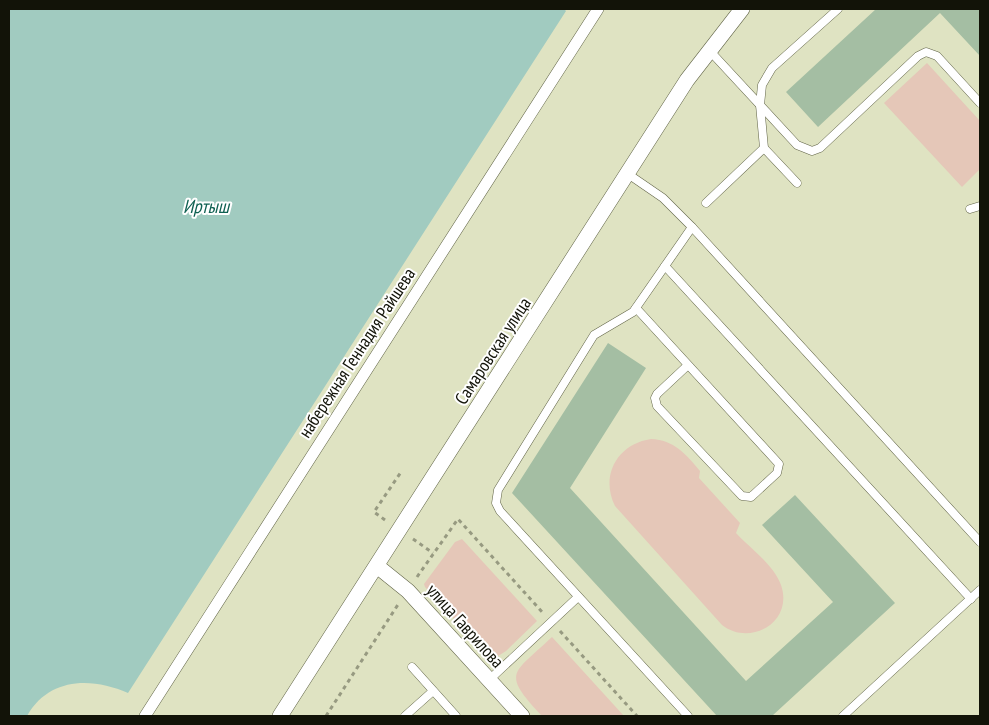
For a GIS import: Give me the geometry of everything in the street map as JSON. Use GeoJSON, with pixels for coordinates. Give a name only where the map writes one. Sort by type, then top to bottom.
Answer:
{"type":"FeatureCollection","features":[{"type":"Feature","properties":{"kind":"street","name":"набережная Геннадия Райшева"},"geometry":{"type":"LineString","coordinates":[[145,716],[598,9]]}},
{"type":"Feature","properties":{"kind":"street","name":"Самаровская улица"},"geometry":{"type":"LineString","coordinates":[[280,716],[687,80],[742,9]]}},
{"type":"Feature","properties":{"kind":"street","name":"улица Гаврилова"},"geometry":{"type":"LineString","coordinates":[[377,566],[408,590],[522,716]]}},
{"type":"Feature","properties":{"kind":"lane"},"geometry":{"type":"LineString","coordinates":[[797,183],[764,148],[760,105],[762,85],[766,75],[838,9]]}},
{"type":"Feature","properties":{"kind":"lane"},"geometry":{"type":"LineString","coordinates":[[709,50],[797,145],[812,151],[820,148],[918,56],[926,52],[937,56],[980,103]]}},
{"type":"Feature","properties":{"kind":"lane"},"geometry":{"type":"LineString","coordinates":[[706,203],[764,148]]}},
{"type":"Feature","properties":{"kind":"lane"},"geometry":{"type":"LineString","coordinates":[[628,174],[663,198],[692,227],[980,542]]}},
{"type":"Feature","properties":{"kind":"lane"},"geometry":{"type":"LineString","coordinates":[[970,209],[980,206]]}},
{"type":"Feature","properties":{"kind":"lane"},"geometry":{"type":"LineString","coordinates":[[688,716],[500,511],[496,498],[498,490],[594,336],[631,315],[692,227]]}},
{"type":"Feature","properties":{"kind":"lane"},"geometry":{"type":"LineString","coordinates":[[665,266],[971,599]]}},
{"type":"Feature","properties":{"kind":"lane"},"geometry":{"type":"LineString","coordinates":[[636,308],[688,365],[780,466],[778,473],[751,497],[742,496],[655,402],[657,394],[688,365]]}},
{"type":"Feature","properties":{"kind":"lane"},"geometry":{"type":"LineString","coordinates":[[843,716],[980,590]]}},
{"type":"Feature","properties":{"kind":"lane"},"geometry":{"type":"LineString","coordinates":[[489,680],[578,597]]}},
{"type":"Feature","properties":{"kind":"lane"},"geometry":{"type":"LineString","coordinates":[[412,667],[456,716]]}},
{"type":"Feature","properties":{"kind":"lane"},"geometry":{"type":"LineString","coordinates":[[405,716],[433,691]]}},
{"type":"Feature","properties":{"kind":"path"},"geometry":{"type":"LineString","coordinates":[[326,716],[408,590],[458,519]]}},
{"type":"Feature","properties":{"kind":"shaded area"},"geometry":{"type":"Polygon","coordinates":[[[927,63],[980,121],[980,169],[962,187],[884,103],[927,63]]]}},
{"type":"Feature","properties":{"kind":"shaded area"},"geometry":{"type":"Polygon","coordinates":[[[651,439],[673,445],[690,459],[700,471],[699,478],[740,523],[736,533],[767,564],[778,578],[783,598],[781,610],[775,620],[767,627],[756,632],[745,633],[733,631],[722,625],[615,506],[610,484],[611,473],[615,463],[629,447],[651,439]]]}},
{"type":"Feature","properties":{"kind":"shaded area"},"geometry":{"type":"Polygon","coordinates":[[[462,539],[537,621],[506,651],[498,656],[485,653],[424,584],[455,542],[462,539]]]}},
{"type":"Feature","properties":{"kind":"shaded area"},"geometry":{"type":"Polygon","coordinates":[[[552,637],[624,716],[542,716],[529,702],[517,682],[517,674],[520,667],[552,637]]]}},
{"type":"Feature","properties":{"kind":"water","name":"Иртыш"},"geometry":{"type":"Polygon","coordinates":[[[9,9],[564,9],[566,11],[128,693],[100,684],[72,684],[59,687],[47,694],[36,703],[27,716],[9,716],[9,9]]]}},
{"type":"Feature","properties":{"kind":"building"},"geometry":{"type":"Polygon","coordinates":[[[876,9],[980,9],[980,56],[940,13],[818,127],[786,92],[876,9]]]}},
{"type":"Feature","properties":{"kind":"building"},"geometry":{"type":"Polygon","coordinates":[[[608,343],[646,368],[570,488],[746,681],[833,602],[762,525],[795,495],[895,603],[772,716],[717,716],[512,493],[608,343]]]}}]}
